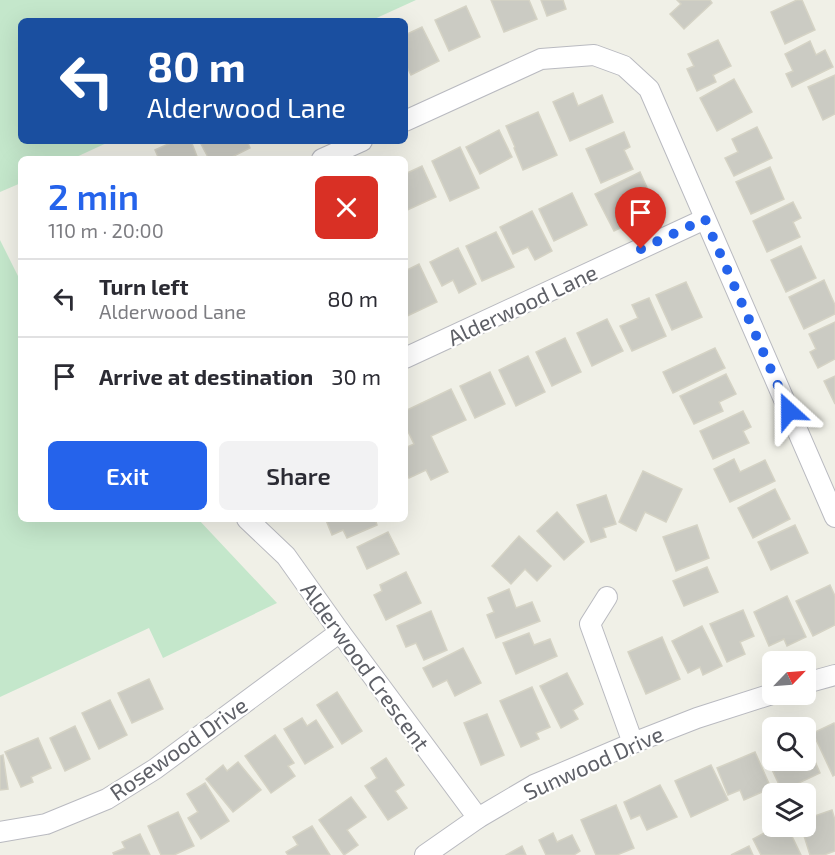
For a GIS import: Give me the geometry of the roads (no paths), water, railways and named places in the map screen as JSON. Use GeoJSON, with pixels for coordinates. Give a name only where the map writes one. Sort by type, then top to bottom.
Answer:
{"type":"FeatureCollection","features":[{"type":"Feature","properties":{"kind":"street"},"geometry":{"type":"LineString","coordinates":[[408,120],[541,59],[594,56],[624,66],[649,89],[835,517]]}},
{"type":"Feature","properties":{"kind":"street"},"geometry":{"type":"LineString","coordinates":[[329,156],[355,144]]}},
{"type":"Feature","properties":{"kind":"street","name":"Alderwood Lane"},"geometry":{"type":"LineString","coordinates":[[408,357],[705,219]]}},
{"type":"Feature","properties":{"kind":"street","name":"Alderwood Crescent"},"geometry":{"type":"LineString","coordinates":[[250,522],[286,556],[478,818]]}},
{"type":"Feature","properties":{"kind":"street"},"geometry":{"type":"LineString","coordinates":[[608,597],[590,624],[633,743]]}},
{"type":"Feature","properties":{"kind":"street","name":"Rosewood Drive"},"geometry":{"type":"LineString","coordinates":[[0,832],[46,824],[107,799],[155,769],[340,632]]}},
{"type":"Feature","properties":{"kind":"street"},"geometry":{"type":"LineString","coordinates":[[816,680],[835,675]]}},
{"type":"Feature","properties":{"kind":"street","name":"Sunwood Drive"},"geometry":{"type":"LineString","coordinates":[[425,855],[478,818],[534,785],[697,718],[762,697]]}}]}
